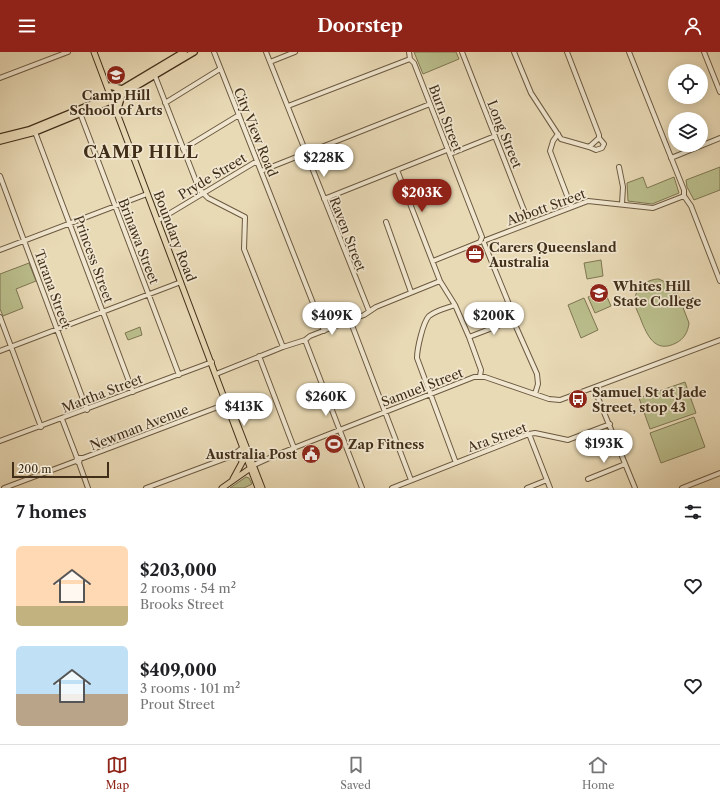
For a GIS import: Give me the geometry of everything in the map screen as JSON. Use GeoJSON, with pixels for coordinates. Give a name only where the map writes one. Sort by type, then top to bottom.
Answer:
{"type":"FeatureCollection","features":[{"type":"Feature","properties":{"kind":"highway"},"geometry":{"type":"LineString","coordinates":[[117,110],[122,92],[184,52]]}},
{"type":"Feature","properties":{"kind":"highway"},"geometry":{"type":"LineString","coordinates":[[0,141],[35,132],[80,113],[155,76],[194,52]]}},
{"type":"Feature","properties":{"kind":"highway"},"geometry":{"type":"LineString","coordinates":[[110,86],[122,92]]}},
{"type":"Feature","properties":{"kind":"highway"},"geometry":{"type":"LineString","coordinates":[[0,137],[29,130],[112,97]]}},
{"type":"Feature","properties":{"kind":"main road"},"geometry":{"type":"LineString","coordinates":[[95,52],[110,86],[112,97]]}},
{"type":"Feature","properties":{"kind":"main road"},"geometry":{"type":"LineString","coordinates":[[95,52],[112,97]]}},
{"type":"Feature","properties":{"kind":"main road","name":"Boundary Road"},"geometry":{"type":"LineString","coordinates":[[112,97],[157,221],[252,467],[262,488]]}},
{"type":"Feature","properties":{"kind":"main road","name":"Boundary Road"},"geometry":{"type":"LineString","coordinates":[[217,376],[245,456],[252,467],[258,488]]}},
{"type":"Feature","properties":{"kind":"main road"},"geometry":{"type":"LineString","coordinates":[[232,481],[245,456]]}},
{"type":"Feature","properties":{"kind":"main road"},"geometry":{"type":"LineString","coordinates":[[222,488],[252,467]]}},
{"type":"Feature","properties":{"kind":"street"},"geometry":{"type":"LineString","coordinates":[[0,78],[68,52]]}},
{"type":"Feature","properties":{"kind":"street","name":"City View Road"},"geometry":{"type":"LineString","coordinates":[[214,52],[324,331]]}},
{"type":"Feature","properties":{"kind":"street","name":"Raven Street"},"geometry":{"type":"LineString","coordinates":[[266,52],[369,311]]}},
{"type":"Feature","properties":{"kind":"street"},"geometry":{"type":"LineString","coordinates":[[270,62],[295,52]]}},
{"type":"Feature","properties":{"kind":"street","name":"Burn Street"},"geometry":{"type":"LineString","coordinates":[[409,52],[410,59],[430,104],[513,314],[513,320],[537,374],[538,384],[535,394]]}},
{"type":"Feature","properties":{"kind":"street","name":"Long Street"},"geometry":{"type":"LineString","coordinates":[[462,52],[529,223]]}},
{"type":"Feature","properties":{"kind":"street"},"geometry":{"type":"LineString","coordinates":[[514,52],[531,93],[558,134],[566,142],[596,150],[602,148],[604,144],[599,138],[567,52]]}},
{"type":"Feature","properties":{"kind":"street"},"geometry":{"type":"LineString","coordinates":[[630,52],[684,190],[684,196],[691,206],[720,281]]}},
{"type":"Feature","properties":{"kind":"street"},"geometry":{"type":"LineString","coordinates":[[704,52],[720,90]]}},
{"type":"Feature","properties":{"kind":"street"},"geometry":{"type":"LineString","coordinates":[[288,106],[410,59]]}},
{"type":"Feature","properties":{"kind":"street"},"geometry":{"type":"LineString","coordinates":[[165,103],[220,69]]}},
{"type":"Feature","properties":{"kind":"street"},"geometry":{"type":"LineString","coordinates":[[155,76],[199,188],[208,198],[245,217],[244,249],[283,347]]}},
{"type":"Feature","properties":{"kind":"street","name":"Pryde Street"},"geometry":{"type":"LineString","coordinates":[[261,171],[430,104]]}},
{"type":"Feature","properties":{"kind":"street","name":"Brinawa Street"},"geometry":{"type":"LineString","coordinates":[[80,113],[179,375]]}},
{"type":"Feature","properties":{"kind":"street"},"geometry":{"type":"LineString","coordinates":[[183,149],[239,115]]}},
{"type":"Feature","properties":{"kind":"street","name":"Princess Street"},"geometry":{"type":"LineString","coordinates":[[35,132],[133,392]]}},
{"type":"Feature","properties":{"kind":"street"},"geometry":{"type":"LineString","coordinates":[[558,134],[553,141],[550,151],[571,206]]}},
{"type":"Feature","properties":{"kind":"street"},"geometry":{"type":"LineString","coordinates":[[450,154],[495,136]]}},
{"type":"Feature","properties":{"kind":"street"},"geometry":{"type":"LineString","coordinates":[[589,147],[599,138]]}},
{"type":"Feature","properties":{"kind":"street"},"geometry":{"type":"LineString","coordinates":[[671,158],[720,138]]}},
{"type":"Feature","properties":{"kind":"street"},"geometry":{"type":"LineString","coordinates":[[324,199],[447,150]]}},
{"type":"Feature","properties":{"kind":"street","name":"Pryde Street"},"geometry":{"type":"LineString","coordinates":[[157,221],[257,161]]}},
{"type":"Feature","properties":{"kind":"street"},"geometry":{"type":"LineString","coordinates":[[619,167],[623,187],[622,204]]}},
{"type":"Feature","properties":{"kind":"street"},"geometry":{"type":"LineString","coordinates":[[397,170],[440,281],[455,305],[468,337],[481,370],[480,376]]}},
{"type":"Feature","properties":{"kind":"street","name":"Tarana Street"},"geometry":{"type":"LineString","coordinates":[[0,176],[87,410]]}},
{"type":"Feature","properties":{"kind":"street"},"geometry":{"type":"LineString","coordinates":[[0,250],[148,194]]}},
{"type":"Feature","properties":{"kind":"street","name":"Abbott Street"},"geometry":{"type":"LineString","coordinates":[[433,261],[571,206],[594,200],[653,208],[684,196]]}},
{"type":"Feature","properties":{"kind":"street"},"geometry":{"type":"LineString","coordinates":[[386,222],[411,292]]}},
{"type":"Feature","properties":{"kind":"street"},"geometry":{"type":"LineString","coordinates":[[217,376],[259,356],[305,340],[364,315],[369,311],[411,292],[440,281]]}},
{"type":"Feature","properties":{"kind":"street"},"geometry":{"type":"LineString","coordinates":[[0,351],[181,282]]}},
{"type":"Feature","properties":{"kind":"street"},"geometry":{"type":"LineString","coordinates":[[455,305],[431,315],[426,319],[417,352],[417,358],[456,463]]}},
{"type":"Feature","properties":{"kind":"street"},"geometry":{"type":"LineString","coordinates":[[0,317],[41,427]]}},
{"type":"Feature","properties":{"kind":"street"},"geometry":{"type":"LineString","coordinates":[[350,320],[411,480]]}},
{"type":"Feature","properties":{"kind":"street"},"geometry":{"type":"LineString","coordinates":[[468,337],[513,320]]}},
{"type":"Feature","properties":{"kind":"street","name":"Samuel Street"},"geometry":{"type":"LineString","coordinates":[[252,467],[294,448],[480,376],[549,399],[560,400],[594,388],[720,337]]}},
{"type":"Feature","properties":{"kind":"street"},"geometry":{"type":"LineString","coordinates":[[305,340],[362,488]]}},
{"type":"Feature","properties":{"kind":"street","name":"Samuel Street"},"geometry":{"type":"LineString","coordinates":[[713,341],[720,340]]}},
{"type":"Feature","properties":{"kind":"street"},"geometry":{"type":"LineString","coordinates":[[259,356],[294,448]]}},
{"type":"Feature","properties":{"kind":"street","name":"Martha Street"},"geometry":{"type":"LineString","coordinates":[[0,441],[87,410],[212,362]]}},
{"type":"Feature","properties":{"kind":"street"},"geometry":{"type":"LineString","coordinates":[[594,388],[635,488]]}},
{"type":"Feature","properties":{"kind":"street","name":"Newman Avenue"},"geometry":{"type":"LineString","coordinates":[[4,488],[226,404]]}},
{"type":"Feature","properties":{"kind":"street"},"geometry":{"type":"LineString","coordinates":[[62,419],[88,488]]}},
{"type":"Feature","properties":{"kind":"street","name":"Ara Street"},"geometry":{"type":"LineString","coordinates":[[392,488],[529,434],[535,433],[568,440],[610,424]]}},
{"type":"Feature","properties":{"kind":"street"},"geometry":{"type":"LineString","coordinates":[[529,434],[550,488]]}},
{"type":"Feature","properties":{"kind":"street"},"geometry":{"type":"LineString","coordinates":[[146,488],[232,456],[242,448]]}},
{"type":"Feature","properties":{"kind":"street"},"geometry":{"type":"LineString","coordinates":[[232,456],[240,458],[242,462]]}},
{"type":"Feature","properties":{"kind":"street"},"geometry":{"type":"LineString","coordinates":[[588,479],[625,464]]}},
{"type":"Feature","properties":{"kind":"street"},"geometry":{"type":"LineString","coordinates":[[682,488],[720,473]]}},
{"type":"Feature","properties":{"kind":"street"},"geometry":{"type":"LineString","coordinates":[[526,488],[547,480]]}},
{"type":"Feature","properties":{"kind":"green space"},"geometry":{"type":"Polygon","coordinates":[[[414,52],[456,52],[459,59],[423,74],[414,52]]]}},
{"type":"Feature","properties":{"kind":"green space"},"geometry":{"type":"Polygon","coordinates":[[[720,167],[720,190],[694,200],[687,187],[686,180],[720,167]]]}},
{"type":"Feature","properties":{"kind":"green space"},"geometry":{"type":"Polygon","coordinates":[[[643,177],[647,188],[674,177],[679,193],[652,204],[628,201],[627,183],[643,177]]]}},
{"type":"Feature","properties":{"kind":"green space"},"geometry":{"type":"Polygon","coordinates":[[[601,260],[603,276],[587,279],[584,263],[601,260]]]}},
{"type":"Feature","properties":{"kind":"green space"},"geometry":{"type":"Polygon","coordinates":[[[29,263],[36,281],[16,289],[23,308],[3,316],[0,309],[0,274],[29,263]]]}},
{"type":"Feature","properties":{"kind":"green space"},"geometry":{"type":"Polygon","coordinates":[[[654,279],[659,279],[675,287],[689,323],[687,332],[683,337],[676,343],[669,346],[657,345],[649,337],[643,326],[635,304],[635,297],[642,285],[654,279]]]}},
{"type":"Feature","properties":{"kind":"green space"},"geometry":{"type":"Polygon","coordinates":[[[604,290],[611,306],[595,313],[588,297],[604,290]]]}},
{"type":"Feature","properties":{"kind":"green space"},"geometry":{"type":"Polygon","coordinates":[[[584,298],[598,330],[581,338],[568,305],[584,298]]]}},
{"type":"Feature","properties":{"kind":"green space"},"geometry":{"type":"Polygon","coordinates":[[[140,327],[142,335],[128,340],[125,333],[140,327]]]}},
{"type":"Feature","properties":{"kind":"green space"},"geometry":{"type":"Polygon","coordinates":[[[685,382],[696,413],[650,429],[639,398],[685,382]]]}},
{"type":"Feature","properties":{"kind":"green space"},"geometry":{"type":"Polygon","coordinates":[[[694,417],[705,447],[661,463],[650,433],[694,417]]]}},
{"type":"Feature","properties":{"kind":"green space"},"geometry":{"type":"Polygon","coordinates":[[[246,477],[249,478],[252,484],[244,488],[230,488],[246,477]]]}},
{"type":"Feature","properties":{"kind":"place","name":"Camp Hill School of Arts"},"geometry":{"type":"Point","coordinates":[116,75]}},
{"type":"Feature","properties":{"kind":"place","name":"Carers Queensland Australia"},"geometry":{"type":"Point","coordinates":[475,254]}},
{"type":"Feature","properties":{"kind":"place","name":"Whites Hill State College"},"geometry":{"type":"Point","coordinates":[599,293]}},
{"type":"Feature","properties":{"kind":"place","name":"Samuel St at Jade Street, stop 43"},"geometry":{"type":"Point","coordinates":[578,399]}},
{"type":"Feature","properties":{"kind":"place","name":"Zap Fitness"},"geometry":{"type":"Point","coordinates":[334,444]}},
{"type":"Feature","properties":{"kind":"place","name":"Australia Post"},"geometry":{"type":"Point","coordinates":[311,454]}},
{"type":"Feature","properties":{"kind":"district","name":"CAMP HILL"},"geometry":{"type":"Point","coordinates":[141,152]}}]}
